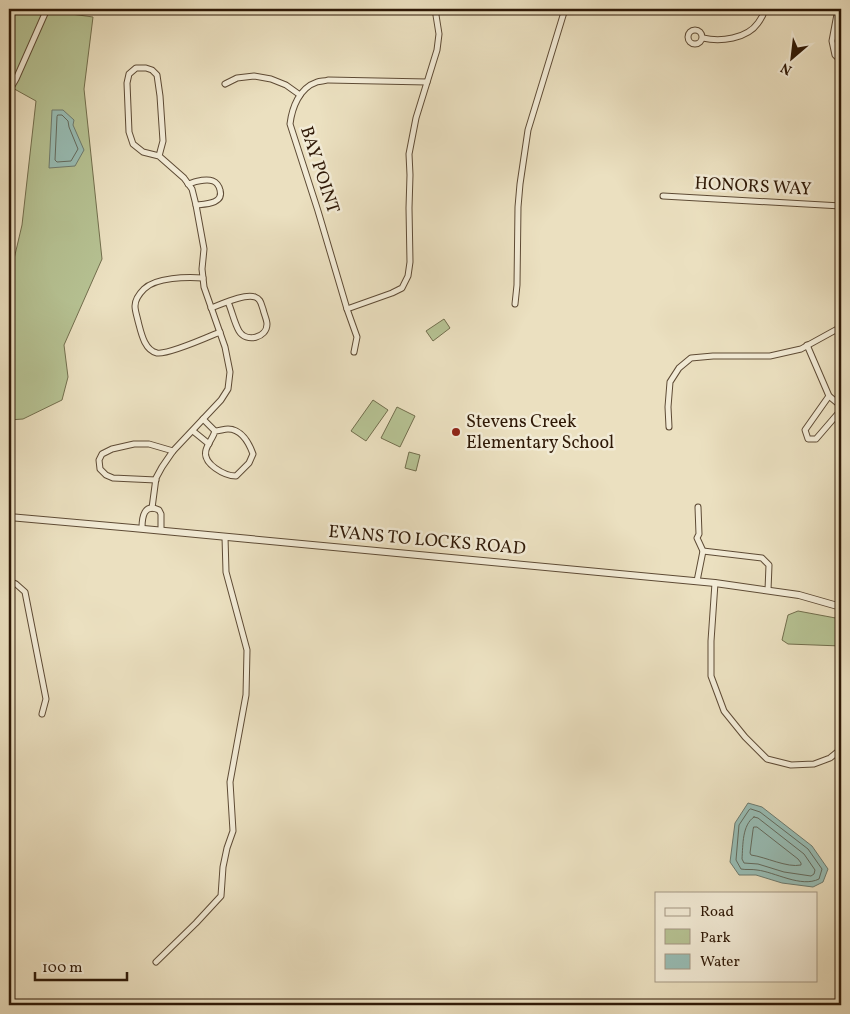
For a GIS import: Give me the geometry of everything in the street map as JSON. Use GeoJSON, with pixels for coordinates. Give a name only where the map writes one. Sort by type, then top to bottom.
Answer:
{"type":"FeatureCollection","features":[{"type":"Feature","properties":{"kind":"street"},"geometry":{"type":"LineString","coordinates":[[9,91],[16,80],[47,9]]}},
{"type":"Feature","properties":{"kind":"street"},"geometry":{"type":"LineString","coordinates":[[347,309],[392,294],[402,288],[408,276],[410,262],[409,154],[416,118],[437,50],[439,34],[435,9]]}},
{"type":"Feature","properties":{"kind":"street"},"geometry":{"type":"LineString","coordinates":[[515,304],[518,207],[528,130],[565,9]]}},
{"type":"Feature","properties":{"kind":"street"},"geometry":{"type":"LineString","coordinates":[[703,38],[712,40],[733,38],[746,33],[758,24],[765,9]]}},
{"type":"Feature","properties":{"kind":"street"},"geometry":{"type":"LineString","coordinates":[[838,9],[832,41],[835,55],[841,61]]}},
{"type":"Feature","properties":{"kind":"street"},"geometry":{"type":"LineString","coordinates":[[152,508],[156,480],[162,467],[173,451],[221,400],[228,389],[230,372],[225,347],[204,287],[202,269],[204,249],[192,189],[184,178],[158,156],[143,152],[133,144],[129,132],[127,83],[129,74],[136,68],[152,70],[157,75],[163,141],[158,156]]}},
{"type":"Feature","properties":{"kind":"street"},"geometry":{"type":"LineString","coordinates":[[225,84],[237,78],[254,76],[271,79],[286,85],[300,95],[315,83],[328,80],[426,82]]}},
{"type":"Feature","properties":{"kind":"street","name":"BAY POINT"},"geometry":{"type":"LineString","coordinates":[[300,95],[291,112],[290,124],[357,337],[354,352]]}},
{"type":"Feature","properties":{"kind":"street"},"geometry":{"type":"LineString","coordinates":[[188,184],[206,180],[217,184],[220,189],[221,195],[213,203],[196,205]]}},
{"type":"Feature","properties":{"kind":"street","name":"HONORS WAY"},"geometry":{"type":"LineString","coordinates":[[663,196],[841,206]]}},
{"type":"Feature","properties":{"kind":"street"},"geometry":{"type":"LineString","coordinates":[[203,278],[185,277],[158,282],[145,288],[135,301],[134,307],[141,332],[145,343],[157,353],[173,350],[220,332]]}},
{"type":"Feature","properties":{"kind":"street"},"geometry":{"type":"LineString","coordinates":[[211,308],[228,302],[246,296],[256,297],[260,301],[267,325],[260,336],[250,338],[245,337],[239,332],[228,302]]}},
{"type":"Feature","properties":{"kind":"street"},"geometry":{"type":"LineString","coordinates":[[669,427],[670,382],[679,368],[691,358],[770,356],[801,348],[841,327]]}},
{"type":"Feature","properties":{"kind":"street"},"geometry":{"type":"LineString","coordinates":[[807,345],[829,396],[841,406]]}},
{"type":"Feature","properties":{"kind":"street"},"geometry":{"type":"LineString","coordinates":[[829,396],[805,430],[808,439],[816,439],[841,410]]}},
{"type":"Feature","properties":{"kind":"street"},"geometry":{"type":"LineString","coordinates":[[203,419],[215,432]]}},
{"type":"Feature","properties":{"kind":"street"},"geometry":{"type":"LineString","coordinates":[[227,429],[235,430],[250,446],[253,454],[249,463],[236,476],[223,473],[208,460],[206,451],[215,432],[227,429]]}},
{"type":"Feature","properties":{"kind":"street"},"geometry":{"type":"LineString","coordinates":[[193,430],[209,444]]}},
{"type":"Feature","properties":{"kind":"street"},"geometry":{"type":"LineString","coordinates":[[156,480],[113,478],[100,469],[99,460],[102,454],[112,449],[134,444],[149,444],[173,451]]}},
{"type":"Feature","properties":{"kind":"street"},"geometry":{"type":"LineString","coordinates":[[697,581],[702,551],[697,538],[698,507]]}},
{"type":"Feature","properties":{"kind":"street"},"geometry":{"type":"LineString","coordinates":[[142,528],[142,519],[145,512],[147,509],[152,508],[159,510],[161,514],[161,530]]}},
{"type":"Feature","properties":{"kind":"street","name":"EVANS TO LOCKS ROAD"},"geometry":{"type":"LineString","coordinates":[[9,517],[697,581],[799,595],[841,608]]}},
{"type":"Feature","properties":{"kind":"street"},"geometry":{"type":"LineString","coordinates":[[156,962],[221,896],[223,867],[227,848],[234,831],[230,782],[246,695],[247,657],[226,572],[225,537]]}},
{"type":"Feature","properties":{"kind":"street"},"geometry":{"type":"LineString","coordinates":[[702,551],[762,558],[768,563],[770,568],[768,590]]}},
{"type":"Feature","properties":{"kind":"street"},"geometry":{"type":"LineString","coordinates":[[9,581],[16,584],[24,592],[46,699],[42,714]]}},
{"type":"Feature","properties":{"kind":"street"},"geometry":{"type":"LineString","coordinates":[[715,583],[711,641],[711,676],[724,710],[734,724],[767,759],[791,765],[814,764],[830,758],[841,749]]}},
{"type":"Feature","properties":{"kind":"green space"},"geometry":{"type":"Polygon","coordinates":[[[9,9],[35,9],[93,17],[84,89],[102,259],[64,345],[68,377],[62,400],[23,419],[9,420],[9,276],[22,225],[36,101],[9,86],[9,9]]]}},
{"type":"Feature","properties":{"kind":"green space"},"geometry":{"type":"Polygon","coordinates":[[[444,319],[450,328],[433,341],[426,331],[444,319]]]}},
{"type":"Feature","properties":{"kind":"green space"},"geometry":{"type":"Polygon","coordinates":[[[373,400],[388,410],[366,441],[351,431],[373,400]]]}},
{"type":"Feature","properties":{"kind":"green space"},"geometry":{"type":"Polygon","coordinates":[[[397,407],[415,416],[400,447],[381,438],[397,407]]]}},
{"type":"Feature","properties":{"kind":"green space"},"geometry":{"type":"Polygon","coordinates":[[[409,452],[420,455],[416,471],[405,468],[409,452]]]}},
{"type":"Feature","properties":{"kind":"green space"},"geometry":{"type":"Polygon","coordinates":[[[798,611],[841,619],[841,646],[788,644],[782,640],[788,615],[798,611]]]}},
{"type":"Feature","properties":{"kind":"water"},"geometry":{"type":"Polygon","coordinates":[[[52,110],[63,110],[74,120],[73,125],[84,150],[75,166],[49,168],[52,110]]]}},
{"type":"Feature","properties":{"kind":"water"},"geometry":{"type":"Polygon","coordinates":[[[748,803],[762,807],[812,846],[828,869],[823,882],[813,887],[782,883],[756,875],[739,875],[730,862],[735,823],[748,803]]]}},
{"type":"Feature","properties":{"kind":"place","name":"Stevens Creek Elementary School"},"geometry":{"type":"Point","coordinates":[456,432]}}]}
